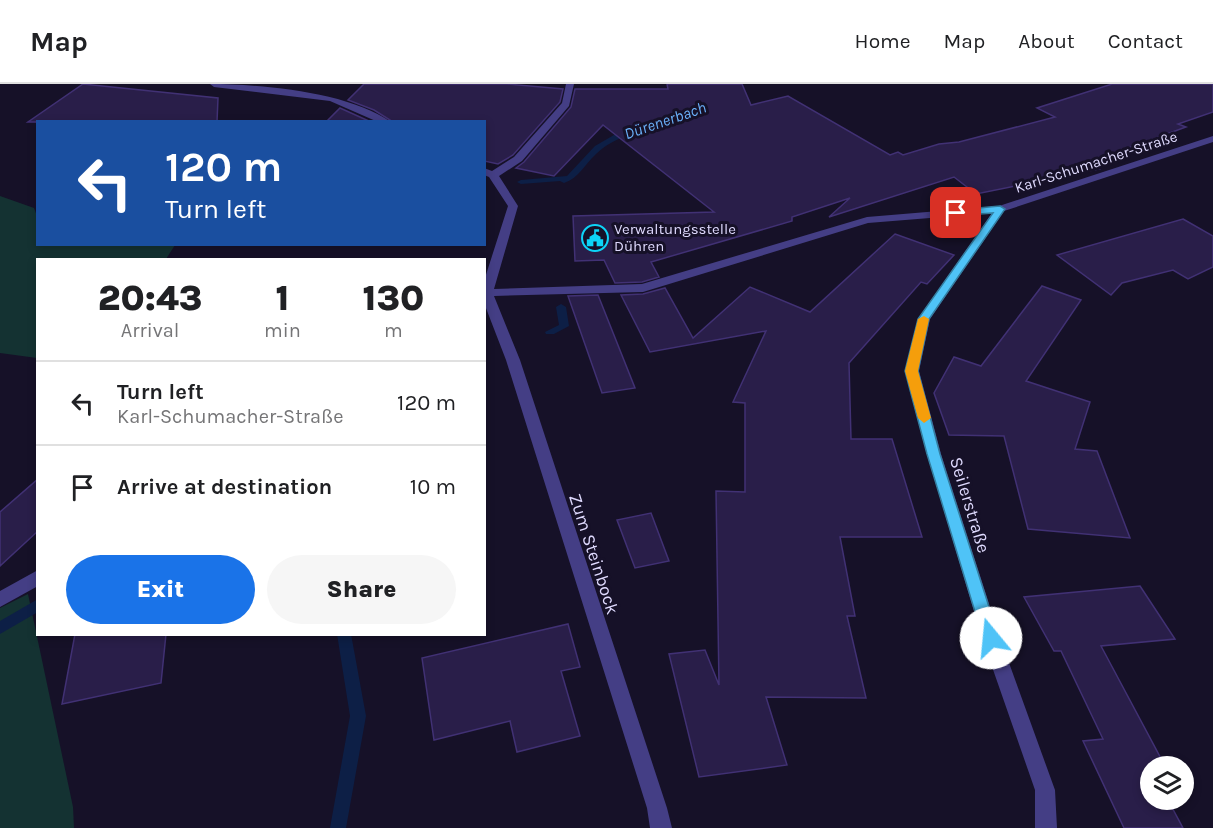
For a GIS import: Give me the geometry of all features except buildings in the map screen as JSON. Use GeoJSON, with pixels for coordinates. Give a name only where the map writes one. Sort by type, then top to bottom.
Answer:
{"type":"FeatureCollection","features":[{"type":"Feature","properties":{"kind":"street"},"geometry":{"type":"LineString","coordinates":[[214,84],[332,99],[382,120]]}},
{"type":"Feature","properties":{"kind":"street"},"geometry":{"type":"LineString","coordinates":[[486,294],[513,206],[489,173],[518,159],[566,104],[570,84]]}},
{"type":"Feature","properties":{"kind":"street","name":"Karl-Schumacher-Straße"},"geometry":{"type":"LineString","coordinates":[[486,294],[643,288],[867,220],[1000,209],[1213,139]]}},
{"type":"Feature","properties":{"kind":"street","name":"Seilerstraße"},"geometry":{"type":"LineString","coordinates":[[1000,209],[924,319],[912,371],[934,454],[991,638],[1045,790],[1046,828]]}},
{"type":"Feature","properties":{"kind":"street","name":"Zum Steinbock"},"geometry":{"type":"LineString","coordinates":[[486,294],[513,360],[657,808],[660,828]]}},
{"type":"Feature","properties":{"kind":"street"},"geometry":{"type":"LineString","coordinates":[[0,600],[36,578]]}},
{"type":"Feature","properties":{"kind":"green space"},"geometry":{"type":"Polygon","coordinates":[[[0,196],[34,208],[36,246],[174,246],[167,258],[36,258],[36,358],[0,353],[0,196]]]}},
{"type":"Feature","properties":{"kind":"green space"},"geometry":{"type":"Polygon","coordinates":[[[28,594],[73,807],[74,828],[0,828],[0,608],[28,594]]]}},
{"type":"Feature","properties":{"kind":"waterway","name":"Dürenerbach"},"geometry":{"type":"LineString","coordinates":[[568,178],[598,148],[632,131]]}},
{"type":"Feature","properties":{"kind":"waterway"},"geometry":{"type":"LineString","coordinates":[[521,182],[568,178]]}},
{"type":"Feature","properties":{"kind":"waterway","name":"Dürenerbach"},"geometry":{"type":"LineString","coordinates":[[564,181],[568,178]]}},
{"type":"Feature","properties":{"kind":"waterway","name":"Dürenerbach"},"geometry":{"type":"LineString","coordinates":[[550,332],[564,326],[561,307]]}},
{"type":"Feature","properties":{"kind":"waterway","name":"Dürenerbach"},"geometry":{"type":"LineString","coordinates":[[0,628],[36,606]]}},
{"type":"Feature","properties":{"kind":"waterway","name":"Dürenerbach"},"geometry":{"type":"LineString","coordinates":[[338,828],[358,716],[344,636]]}},
{"type":"Feature","properties":{"kind":"slow traffic"},"geometry":{"type":"LineString","coordinates":[[924,319],[912,371],[924,418]]}},
{"type":"Feature","properties":{"kind":"place","name":"Verwaltungsstelle Dühren"},"geometry":{"type":"Point","coordinates":[595,238]}},
{"type":"Feature","properties":{"kind":"route"},"geometry":{"type":"LineString","coordinates":[[956,213],[1000,209],[924,319],[912,371],[934,454],[991,638]]}}]}
